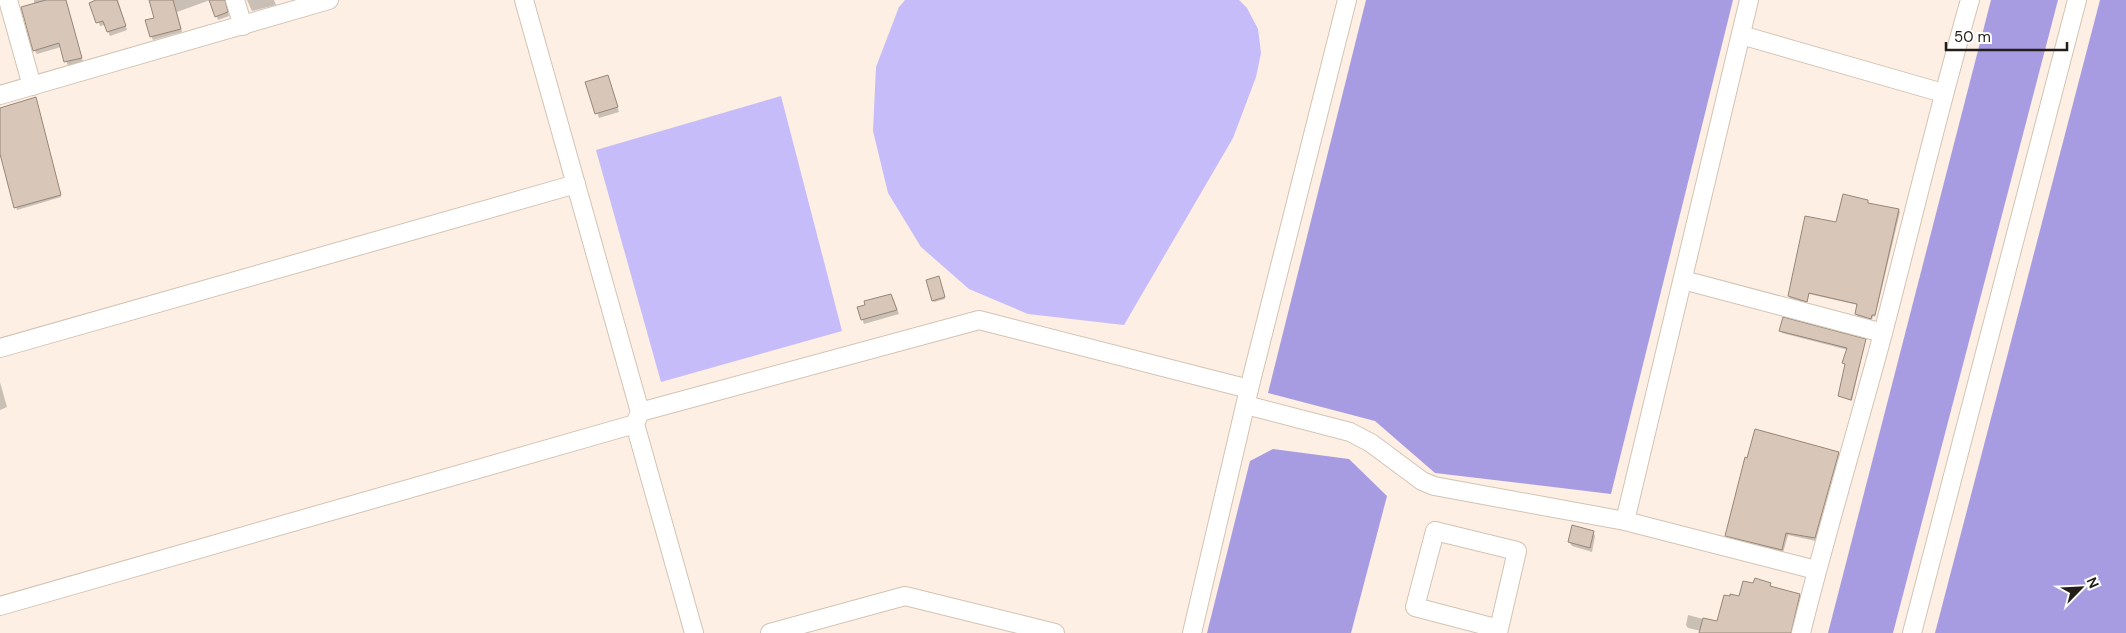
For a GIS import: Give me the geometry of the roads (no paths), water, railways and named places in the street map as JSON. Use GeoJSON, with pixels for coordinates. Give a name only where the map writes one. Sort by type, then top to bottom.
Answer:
{"type":"FeatureCollection","features":[{"type":"Feature","properties":{"kind":"street"},"geometry":{"type":"LineString","coordinates":[[8,0],[32,86]]}},
{"type":"Feature","properties":{"kind":"street"},"geometry":{"type":"LineString","coordinates":[[235,0],[243,26]]}},
{"type":"Feature","properties":{"kind":"street"},"geometry":{"type":"LineString","coordinates":[[0,95],[329,0]]}},
{"type":"Feature","properties":{"kind":"street"},"geometry":{"type":"LineString","coordinates":[[524,0],[576,184],[694,633]]}},
{"type":"Feature","properties":{"kind":"street"},"geometry":{"type":"LineString","coordinates":[[1192,633],[1247,397],[1347,0]]}},
{"type":"Feature","properties":{"kind":"street"},"geometry":{"type":"LineString","coordinates":[[1625,521],[1749,0]]}},
{"type":"Feature","properties":{"kind":"street"},"geometry":{"type":"LineString","coordinates":[[1801,633],[1816,570],[1883,333],[1943,93],[1970,0]]}},
{"type":"Feature","properties":{"kind":"street"},"geometry":{"type":"LineString","coordinates":[[1912,633],[2077,0]]}},
{"type":"Feature","properties":{"kind":"street"},"geometry":{"type":"LineString","coordinates":[[1741,35],[1943,93]]}},
{"type":"Feature","properties":{"kind":"street"},"geometry":{"type":"LineString","coordinates":[[0,348],[576,184]]}},
{"type":"Feature","properties":{"kind":"street"},"geometry":{"type":"LineString","coordinates":[[1683,280],[1883,333]]}},
{"type":"Feature","properties":{"kind":"street"},"geometry":{"type":"LineString","coordinates":[[0,606],[637,418],[979,320],[1247,397],[1350,432],[1371,443],[1422,481],[1434,486],[1625,521],[1816,570]]}},
{"type":"Feature","properties":{"kind":"street"},"geometry":{"type":"LineString","coordinates":[[1436,531],[1517,551],[1499,631],[1415,607],[1436,531]]}},
{"type":"Feature","properties":{"kind":"street"},"geometry":{"type":"LineString","coordinates":[[770,633],[905,596],[1055,633]]}}]}
